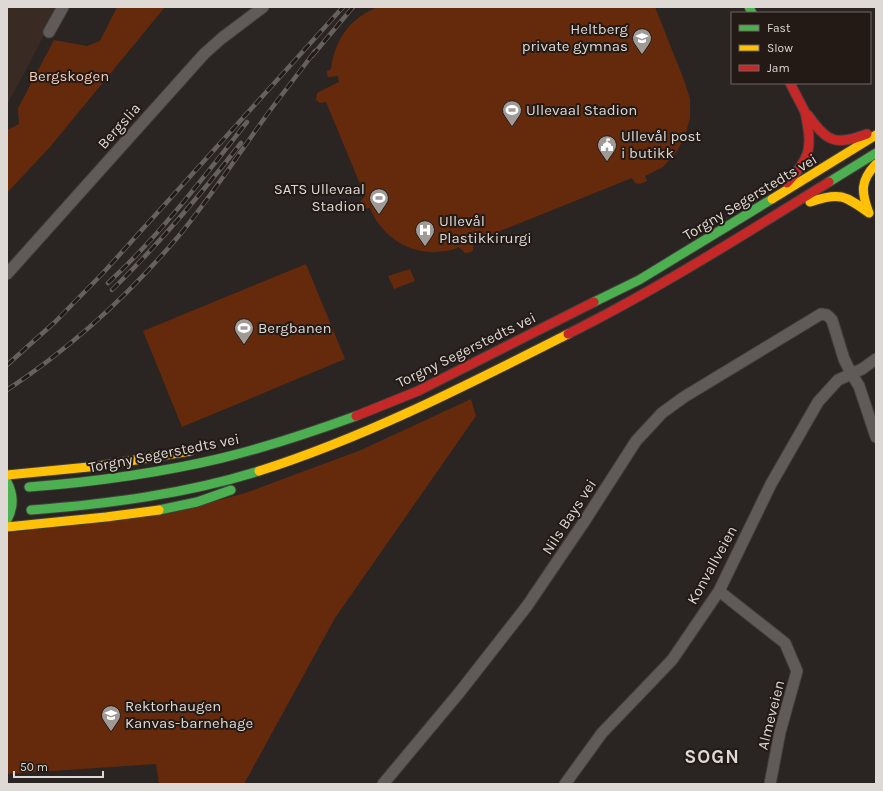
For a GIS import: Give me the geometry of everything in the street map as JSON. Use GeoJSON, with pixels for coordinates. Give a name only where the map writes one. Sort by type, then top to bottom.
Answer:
{"type":"FeatureCollection","features":[{"type":"Feature","properties":{"kind":"main road"},"geometry":{"type":"LineString","coordinates":[[791,84],[805,112],[818,131],[827,139],[847,142],[876,130]]}},
{"type":"Feature","properties":{"kind":"main road"},"geometry":{"type":"LineString","coordinates":[[771,201],[799,171],[809,154],[810,141],[805,112]]}},
{"type":"Feature","properties":{"kind":"main road","name":"Torgny Segerstedts vei"},"geometry":{"type":"LineString","coordinates":[[29,487],[113,479],[216,459],[291,438],[347,419],[418,391],[639,280],[771,201],[876,135]]}},
{"type":"Feature","properties":{"kind":"main road","name":"Torgny Segerstedts vei"},"geometry":{"type":"LineString","coordinates":[[32,510],[119,502],[169,493],[251,474],[318,450],[424,404],[567,334],[644,293],[780,213],[876,153]]}},
{"type":"Feature","properties":{"kind":"main road"},"geometry":{"type":"LineString","coordinates":[[873,217],[863,193],[863,183],[866,175],[876,164]]}},
{"type":"Feature","properties":{"kind":"main road"},"geometry":{"type":"LineString","coordinates":[[780,213],[826,196],[834,195],[850,200],[873,217]]}},
{"type":"Feature","properties":{"kind":"main road"},"geometry":{"type":"LineString","coordinates":[[267,436],[347,419]]}},
{"type":"Feature","properties":{"kind":"main road"},"geometry":{"type":"LineString","coordinates":[[7,475],[97,467],[195,450]]}},
{"type":"Feature","properties":{"kind":"main road"},"geometry":{"type":"LineString","coordinates":[[7,527],[106,518],[194,503],[225,493],[276,472],[318,450]]}},
{"type":"Feature","properties":{"kind":"main road"},"geometry":{"type":"LineString","coordinates":[[7,482],[13,498],[11,512],[7,520]]}},
{"type":"Feature","properties":{"kind":"street"},"geometry":{"type":"LineString","coordinates":[[49,32],[64,7]]}},
{"type":"Feature","properties":{"kind":"street","name":"Bergslia"},"geometry":{"type":"LineString","coordinates":[[7,274],[204,54],[222,38],[263,7]]}},
{"type":"Feature","properties":{"kind":"street","name":"Nils Bays vei"},"geometry":{"type":"LineString","coordinates":[[383,784],[459,693],[527,606],[584,522],[636,440],[662,413],[821,314],[827,315],[832,320],[850,374]]}},
{"type":"Feature","properties":{"kind":"street","name":"Konvallveien"},"geometry":{"type":"LineString","coordinates":[[565,784],[602,733],[672,660],[719,591],[771,484],[818,402],[838,380],[862,368],[876,358]]}},
{"type":"Feature","properties":{"kind":"street"},"geometry":{"type":"LineString","coordinates":[[850,374],[859,386],[876,437]]}},
{"type":"Feature","properties":{"kind":"street","name":"Almeveien"},"geometry":{"type":"LineString","coordinates":[[719,591],[785,643],[797,670],[780,732],[770,784]]}},
{"type":"Feature","properties":{"kind":"shaded area"},"geometry":{"type":"Polygon","coordinates":[[[7,7],[57,7],[38,47],[7,105],[7,7]]]}},
{"type":"Feature","properties":{"kind":"green space","name":"Bergskogen"},"geometry":{"type":"Polygon","coordinates":[[[117,7],[165,7],[50,147],[7,193],[7,130],[19,124],[18,108],[54,40],[87,46],[100,41],[117,7]]]}},
{"type":"Feature","properties":{"kind":"green space","name":"Ullevaal Stadion"},"geometry":{"type":"Polygon","coordinates":[[[378,7],[655,7],[690,99],[690,118],[685,136],[676,153],[663,167],[645,176],[647,181],[640,184],[635,183],[632,178],[473,242],[473,250],[471,252],[465,253],[459,247],[450,250],[426,252],[408,247],[399,243],[385,231],[376,221],[370,208],[363,209],[360,207],[359,203],[365,196],[326,102],[320,103],[316,100],[317,93],[339,82],[338,76],[328,77],[327,71],[331,69],[336,48],[340,39],[359,17],[378,7]]]}},
{"type":"Feature","properties":{"kind":"green space","name":"Bergbanen"},"geometry":{"type":"Polygon","coordinates":[[[306,264],[345,359],[182,427],[143,331],[306,264]]]}},
{"type":"Feature","properties":{"kind":"green space"},"geometry":{"type":"Polygon","coordinates":[[[410,269],[415,281],[394,289],[388,276],[410,269]]]}},
{"type":"Feature","properties":{"kind":"green space"},"geometry":{"type":"Polygon","coordinates":[[[471,399],[476,416],[335,618],[244,784],[159,784],[156,764],[7,774],[7,533],[172,513],[245,493],[361,450],[471,399]]]}},
{"type":"Feature","properties":{"kind":"railway"},"geometry":{"type":"LineString","coordinates":[[7,365],[55,322],[103,273],[343,7]]}},
{"type":"Feature","properties":{"kind":"railway"},"geometry":{"type":"LineString","coordinates":[[312,56],[353,7]]}},
{"type":"Feature","properties":{"kind":"railway"},"geometry":{"type":"LineString","coordinates":[[7,390],[55,356],[78,337],[122,297],[163,254],[204,204],[266,116],[315,51]]}},
{"type":"Feature","properties":{"kind":"railway"},"geometry":{"type":"LineString","coordinates":[[108,283],[163,226],[247,122]]}},
{"type":"Feature","properties":{"kind":"railway"},"geometry":{"type":"LineString","coordinates":[[112,290],[179,218],[241,143]]}},
{"type":"Feature","properties":{"kind":"traffic: fast"},"geometry":{"type":"LineString","coordinates":[[749,7],[752,12]]}},
{"type":"Feature","properties":{"kind":"traffic: fast"},"geometry":{"type":"LineString","coordinates":[[829,182],[876,153]]}},
{"type":"Feature","properties":{"kind":"traffic: fast"},"geometry":{"type":"LineString","coordinates":[[594,302],[639,280],[772,199]]}},
{"type":"Feature","properties":{"kind":"traffic: fast"},"geometry":{"type":"LineString","coordinates":[[29,487],[126,476],[198,463],[239,454],[273,444],[356,416]]}},
{"type":"Feature","properties":{"kind":"traffic: fast"},"geometry":{"type":"LineString","coordinates":[[31,510],[89,505],[146,497],[203,486],[259,471]]}},
{"type":"Feature","properties":{"kind":"traffic: fast"},"geometry":{"type":"LineString","coordinates":[[7,482],[12,496],[12,506],[7,520]]}},
{"type":"Feature","properties":{"kind":"traffic: fast"},"geometry":{"type":"LineString","coordinates":[[159,510],[197,502],[231,490]]}},
{"type":"Feature","properties":{"kind":"traffic: slow"},"geometry":{"type":"LineString","coordinates":[[772,199],[876,135]]}},
{"type":"Feature","properties":{"kind":"traffic: slow"},"geometry":{"type":"LineString","coordinates":[[869,213],[863,193],[867,176],[876,164]]}},
{"type":"Feature","properties":{"kind":"traffic: slow"},"geometry":{"type":"LineString","coordinates":[[810,202],[828,197],[841,197],[854,202],[869,213]]}},
{"type":"Feature","properties":{"kind":"traffic: slow"},"geometry":{"type":"LineString","coordinates":[[259,471],[338,442],[416,409],[568,334]]}},
{"type":"Feature","properties":{"kind":"traffic: slow"},"geometry":{"type":"LineString","coordinates":[[7,475],[99,466],[190,451]]}},
{"type":"Feature","properties":{"kind":"traffic: slow"},"geometry":{"type":"LineString","coordinates":[[7,527],[159,510]]}},
{"type":"Feature","properties":{"kind":"traffic: jam"},"geometry":{"type":"LineString","coordinates":[[791,84],[805,112]]}},
{"type":"Feature","properties":{"kind":"traffic: jam"},"geometry":{"type":"LineString","coordinates":[[787,183],[806,158],[809,134],[805,112]]}},
{"type":"Feature","properties":{"kind":"traffic: jam"},"geometry":{"type":"LineString","coordinates":[[808,115],[821,131],[833,139],[847,140],[867,134]]}},
{"type":"Feature","properties":{"kind":"traffic: jam"},"geometry":{"type":"LineString","coordinates":[[568,334],[635,299],[732,242],[829,182]]}},
{"type":"Feature","properties":{"kind":"traffic: jam"},"geometry":{"type":"LineString","coordinates":[[356,416],[418,391],[594,302]]}},
{"type":"Feature","properties":{"kind":"place","name":"Heltberg private gymnas"},"geometry":{"type":"Point","coordinates":[642,55]}},
{"type":"Feature","properties":{"kind":"place","name":"Ullevaal Stadion"},"geometry":{"type":"Point","coordinates":[512,127]}},
{"type":"Feature","properties":{"kind":"place","name":"Ullevål post i butikk"},"geometry":{"type":"Point","coordinates":[607,162]}},
{"type":"Feature","properties":{"kind":"place","name":"SATS Ullevaal Stadion"},"geometry":{"type":"Point","coordinates":[379,215]}},
{"type":"Feature","properties":{"kind":"place","name":"Ullevål Plastikkirurgi"},"geometry":{"type":"Point","coordinates":[425,247]}},
{"type":"Feature","properties":{"kind":"place","name":"Bergbanen"},"geometry":{"type":"Point","coordinates":[244,345]}},
{"type":"Feature","properties":{"kind":"place","name":"Rektorhaugen Kanvas-barnehage"},"geometry":{"type":"Point","coordinates":[111,732]}},
{"type":"Feature","properties":{"kind":"district","name":"SOGN"},"geometry":{"type":"Point","coordinates":[712,757]}}]}
